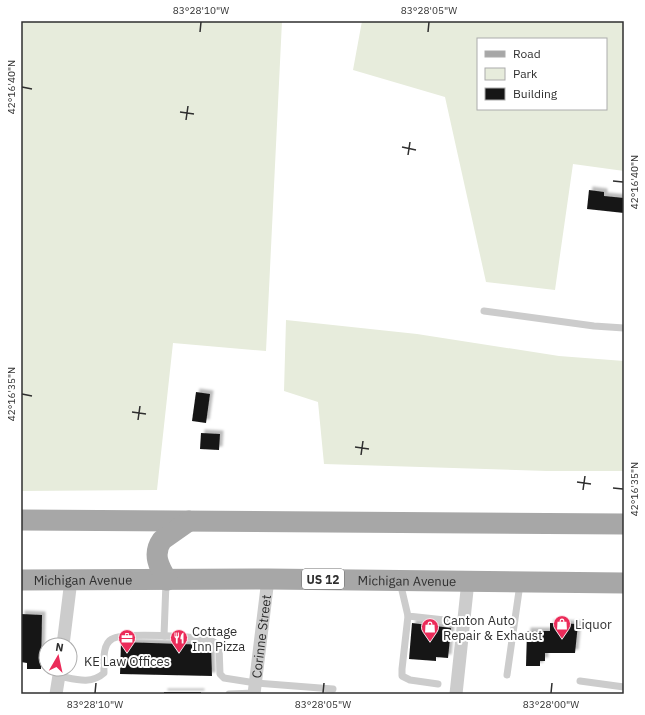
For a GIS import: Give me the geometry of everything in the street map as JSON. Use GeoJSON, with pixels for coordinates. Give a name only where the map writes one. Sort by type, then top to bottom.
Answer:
{"type":"FeatureCollection","features":[{"type":"Feature","properties":{"kind":"main road"},"geometry":{"type":"LineString","coordinates":[[21,520],[624,524]]}},
{"type":"Feature","properties":{"kind":"main road"},"geometry":{"type":"LineString","coordinates":[[167,580],[158,566],[157,551],[159,544],[162,540],[189,522]]}},
{"type":"Feature","properties":{"kind":"main road","name":"Michigan Avenue"},"geometry":{"type":"LineString","coordinates":[[21,580],[400,579],[624,583]]}},
{"type":"Feature","properties":{"kind":"street","name":"Corinne Street"},"geometry":{"type":"LineString","coordinates":[[255,690],[268,579]]}},
{"type":"Feature","properties":{"kind":"street"},"geometry":{"type":"LineString","coordinates":[[64,637],[71,580]]}},
{"type":"Feature","properties":{"kind":"street"},"geometry":{"type":"LineString","coordinates":[[456,694],[468,581]]}},
{"type":"Feature","properties":{"kind":"street"},"geometry":{"type":"LineString","coordinates":[[56,694],[59,677]]}},
{"type":"Feature","properties":{"kind":"lane"},"geometry":{"type":"LineString","coordinates":[[484,311],[594,326],[624,328]]}},
{"type":"Feature","properties":{"kind":"lane"},"geometry":{"type":"LineString","coordinates":[[400,579],[408,616],[402,676],[410,680],[438,684]]}},
{"type":"Feature","properties":{"kind":"lane"},"geometry":{"type":"LineString","coordinates":[[164,636],[167,580]]}},
{"type":"Feature","properties":{"kind":"lane"},"geometry":{"type":"LineString","coordinates":[[507,675],[520,582]]}},
{"type":"Feature","properties":{"kind":"lane"},"geometry":{"type":"LineString","coordinates":[[408,616],[463,622]]}},
{"type":"Feature","properties":{"kind":"lane"},"geometry":{"type":"LineString","coordinates":[[76,677],[88,680],[97,679],[104,673],[106,645],[111,639],[120,636],[164,636],[214,641],[219,646],[220,674],[224,678],[255,690]]}},
{"type":"Feature","properties":{"kind":"lane"},"geometry":{"type":"LineString","coordinates":[[580,681],[624,687]]}},
{"type":"Feature","properties":{"kind":"lane"},"geometry":{"type":"LineString","coordinates":[[229,694],[255,690],[333,689]]}},
{"type":"Feature","properties":{"kind":"green space"},"geometry":{"type":"Polygon","coordinates":[[[21,21],[282,21],[266,351],[173,343],[157,490],[21,491],[21,21]]]}},
{"type":"Feature","properties":{"kind":"green space"},"geometry":{"type":"Polygon","coordinates":[[[362,21],[624,21],[624,171],[573,164],[555,290],[486,282],[445,97],[353,70],[362,21]]]}},
{"type":"Feature","properties":{"kind":"green space"},"geometry":{"type":"Polygon","coordinates":[[[286,320],[417,334],[559,356],[624,361],[624,471],[547,471],[324,464],[318,402],[284,391],[286,320]]]}},
{"type":"Feature","properties":{"kind":"building"},"geometry":{"type":"Polygon","coordinates":[[[589,190],[604,192],[604,196],[624,198],[624,213],[587,209],[589,190]]]}},
{"type":"Feature","properties":{"kind":"building"},"geometry":{"type":"Polygon","coordinates":[[[196,392],[210,394],[206,423],[192,421],[196,392]]]}},
{"type":"Feature","properties":{"kind":"building"},"geometry":{"type":"Polygon","coordinates":[[[201,433],[220,434],[219,450],[200,449],[201,433]]]}},
{"type":"Feature","properties":{"kind":"building"},"geometry":{"type":"Polygon","coordinates":[[[21,614],[42,615],[42,637],[38,637],[38,669],[27,669],[27,663],[21,662],[21,614]]]}},
{"type":"Feature","properties":{"kind":"building","name":"Canton Auto Repair & Exhaust"},"geometry":{"type":"Polygon","coordinates":[[[412,623],[451,628],[448,658],[436,657],[436,661],[409,659],[412,623]]]}},
{"type":"Feature","properties":{"kind":"building"},"geometry":{"type":"Polygon","coordinates":[[[550,623],[578,624],[575,653],[545,653],[545,661],[540,661],[540,666],[526,666],[527,631],[550,631],[550,623]]]}},
{"type":"Feature","properties":{"kind":"building"},"geometry":{"type":"Polygon","coordinates":[[[121,642],[211,645],[212,676],[120,674],[121,642]]]}},
{"type":"Feature","properties":{"kind":"building"},"geometry":{"type":"Polygon","coordinates":[[[164,692],[201,692],[201,694],[164,694],[164,692]]]}},
{"type":"Feature","properties":{"kind":"place","name":"Liquor"},"geometry":{"type":"Point","coordinates":[562,639]}},
{"type":"Feature","properties":{"kind":"place","name":"Canton Auto Repair & Exhaust"},"geometry":{"type":"Point","coordinates":[430,642]}},
{"type":"Feature","properties":{"kind":"place","name":"KE Law Offices"},"geometry":{"type":"Point","coordinates":[127,653]}},
{"type":"Feature","properties":{"kind":"place","name":"Cottage Inn Pizza"},"geometry":{"type":"Point","coordinates":[179,653]}}]}
